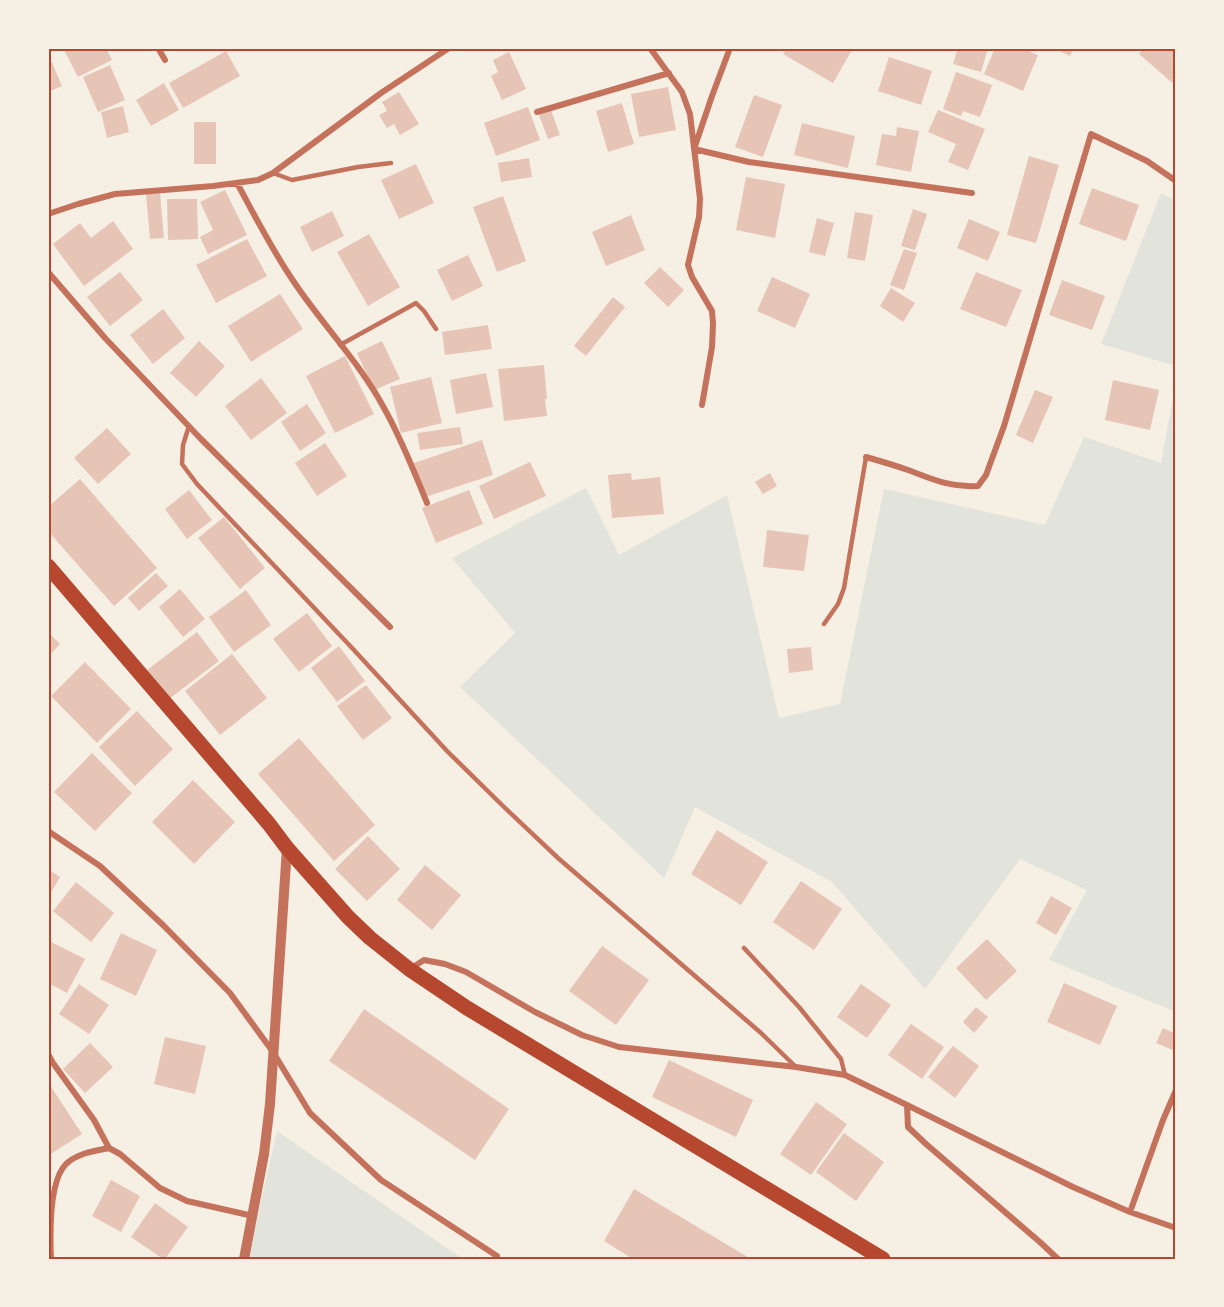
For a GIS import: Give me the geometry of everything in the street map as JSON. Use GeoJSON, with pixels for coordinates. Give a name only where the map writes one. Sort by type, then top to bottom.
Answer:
{"type":"FeatureCollection","features":[{"type":"Feature","properties":{"kind":"main road"},"geometry":{"type":"LineString","coordinates":[[48,566],[287,848],[348,917],[370,938],[409,969],[493,1024],[883,1259]]}},
{"type":"Feature","properties":{"kind":"street"},"geometry":{"type":"LineString","coordinates":[[158,48],[165,60]]}},
{"type":"Feature","properties":{"kind":"street"},"geometry":{"type":"LineString","coordinates":[[48,214],[116,194],[237,183],[258,180],[273,174],[381,93],[449,48]]}},
{"type":"Feature","properties":{"kind":"street"},"geometry":{"type":"LineString","coordinates":[[651,48],[682,93],[690,114],[699,217],[688,265],[692,277],[712,311],[713,324],[712,347],[702,405]]}},
{"type":"Feature","properties":{"kind":"street"},"geometry":{"type":"LineString","coordinates":[[694,149],[730,48]]}},
{"type":"Feature","properties":{"kind":"street"},"geometry":{"type":"LineString","coordinates":[[537,112],[669,73]]}},
{"type":"Feature","properties":{"kind":"street"},"geometry":{"type":"LineString","coordinates":[[866,457],[945,484],[964,487],[978,486],[986,475],[1004,426],[1091,134],[1147,161],[1176,181]]}},
{"type":"Feature","properties":{"kind":"street"},"geometry":{"type":"LineString","coordinates":[[694,149],[749,162],[972,193]]}},
{"type":"Feature","properties":{"kind":"street"},"geometry":{"type":"LineString","coordinates":[[237,183],[294,282],[384,406],[428,503]]}},
{"type":"Feature","properties":{"kind":"street"},"geometry":{"type":"LineString","coordinates":[[48,272],[105,338],[201,439],[390,627]]}},
{"type":"Feature","properties":{"kind":"street"},"geometry":{"type":"LineString","coordinates":[[48,831],[100,866],[164,926],[230,993],[273,1052],[310,1113],[381,1180],[497,1256]]}},
{"type":"Feature","properties":{"kind":"street"},"geometry":{"type":"LineString","coordinates":[[244,1259],[264,1154],[270,1104],[287,848]]}},
{"type":"Feature","properties":{"kind":"street"},"geometry":{"type":"LineString","coordinates":[[409,969],[424,960],[445,964],[466,972],[535,1012],[582,1035],[619,1047],[796,1066],[845,1075],[1073,1187],[1130,1212],[1176,1228]]}},
{"type":"Feature","properties":{"kind":"street"},"geometry":{"type":"LineString","coordinates":[[48,1054],[94,1120],[109,1148],[120,1154],[160,1188],[187,1201],[253,1215]]}},
{"type":"Feature","properties":{"kind":"street"},"geometry":{"type":"LineString","coordinates":[[1130,1212],[1176,1090]]}},
{"type":"Feature","properties":{"kind":"street"},"geometry":{"type":"LineString","coordinates":[[907,1105],[909,1127],[1058,1259]]}},
{"type":"Feature","properties":{"kind":"street"},"geometry":{"type":"LineString","coordinates":[[51,1259],[53,1194],[57,1178],[65,1165],[75,1157],[109,1148]]}},
{"type":"Feature","properties":{"kind":"lane"},"geometry":{"type":"LineString","coordinates":[[273,174],[292,180],[391,163]]}},
{"type":"Feature","properties":{"kind":"lane"},"geometry":{"type":"LineString","coordinates":[[340,345],[416,303],[436,329]]}},
{"type":"Feature","properties":{"kind":"lane"},"geometry":{"type":"LineString","coordinates":[[189,426],[183,446],[182,464],[197,484],[404,705],[558,858],[796,1066]]}},
{"type":"Feature","properties":{"kind":"lane"},"geometry":{"type":"LineString","coordinates":[[824,624],[838,604],[844,588],[866,457]]}},
{"type":"Feature","properties":{"kind":"lane"},"geometry":{"type":"LineString","coordinates":[[744,948],[799,1007],[841,1059],[845,1075]]}},
{"type":"Feature","properties":{"kind":"shaded area"},"geometry":{"type":"Polygon","coordinates":[[[1161,193],[1176,201],[1176,366],[1101,344],[1161,193]]]}},
{"type":"Feature","properties":{"kind":"shaded area"},"geometry":{"type":"Polygon","coordinates":[[[1176,381],[1176,1012],[1049,960],[1087,890],[1020,859],[925,989],[832,882],[695,807],[664,878],[460,687],[515,633],[452,558],[586,488],[619,555],[727,495],[779,718],[840,704],[884,489],[1045,525],[1084,437],[1161,463],[1176,381]]]}},
{"type":"Feature","properties":{"kind":"shaded area"},"geometry":{"type":"Polygon","coordinates":[[[277,1131],[463,1259],[248,1259],[277,1131]]]}},
{"type":"Feature","properties":{"kind":"building"},"geometry":{"type":"Polygon","coordinates":[[[63,48],[88,48],[89,51],[94,48],[106,48],[112,60],[78,77],[63,48]]]}},
{"type":"Feature","properties":{"kind":"building"},"geometry":{"type":"Polygon","coordinates":[[[787,48],[853,48],[833,83],[783,54],[787,48]]]}},
{"type":"Feature","properties":{"kind":"building"},"geometry":{"type":"Polygon","coordinates":[[[958,48],[988,48],[981,72],[953,64],[958,48]]]}},
{"type":"Feature","properties":{"kind":"building"},"geometry":{"type":"Polygon","coordinates":[[[995,48],[1021,48],[1038,55],[1023,91],[984,74],[995,48]]]}},
{"type":"Feature","properties":{"kind":"building"},"geometry":{"type":"Polygon","coordinates":[[[1053,48],[1074,48],[1070,56],[1053,48]]]}},
{"type":"Feature","properties":{"kind":"building"},"geometry":{"type":"Polygon","coordinates":[[[1144,48],[1176,48],[1176,86],[1139,54],[1144,48]]]}},
{"type":"Feature","properties":{"kind":"building"},"geometry":{"type":"Polygon","coordinates":[[[226,51],[240,76],[183,108],[169,83],[226,51]]]}},
{"type":"Feature","properties":{"kind":"building"},"geometry":{"type":"Polygon","coordinates":[[[509,52],[526,89],[502,100],[491,76],[498,72],[493,60],[509,52]]]}},
{"type":"Feature","properties":{"kind":"building"},"geometry":{"type":"Polygon","coordinates":[[[889,57],[932,71],[921,105],[878,91],[889,57]]]}},
{"type":"Feature","properties":{"kind":"building"},"geometry":{"type":"Polygon","coordinates":[[[50,58],[62,86],[48,92],[48,59],[50,58]]]}},
{"type":"Feature","properties":{"kind":"building"},"geometry":{"type":"Polygon","coordinates":[[[110,65],[125,100],[98,112],[83,77],[110,65]]]}},
{"type":"Feature","properties":{"kind":"building"},"geometry":{"type":"Polygon","coordinates":[[[956,72],[992,85],[980,117],[963,111],[961,116],[943,109],[956,72]]]}},
{"type":"Feature","properties":{"kind":"building"},"geometry":{"type":"Polygon","coordinates":[[[164,83],[179,110],[151,126],[136,100],[164,83]]]}},
{"type":"Feature","properties":{"kind":"building"},"geometry":{"type":"Polygon","coordinates":[[[668,87],[676,130],[639,137],[631,94],[668,87]]]}},
{"type":"Feature","properties":{"kind":"building"},"geometry":{"type":"Polygon","coordinates":[[[399,92],[419,124],[400,135],[394,124],[387,128],[379,115],[387,111],[382,102],[399,92]]]}},
{"type":"Feature","properties":{"kind":"building"},"geometry":{"type":"Polygon","coordinates":[[[754,95],[782,105],[763,157],[735,147],[754,95]]]}},
{"type":"Feature","properties":{"kind":"building"},"geometry":{"type":"Polygon","coordinates":[[[622,103],[634,144],[608,152],[596,111],[622,103]]]}},
{"type":"Feature","properties":{"kind":"building"},"geometry":{"type":"Polygon","coordinates":[[[123,106],[129,132],[107,138],[101,112],[123,106]]]}},
{"type":"Feature","properties":{"kind":"building"},"geometry":{"type":"Polygon","coordinates":[[[528,107],[540,140],[496,156],[484,123],[528,107]]]}},
{"type":"Feature","properties":{"kind":"building"},"geometry":{"type":"Polygon","coordinates":[[[551,110],[560,135],[548,139],[539,115],[551,110]]]}},
{"type":"Feature","properties":{"kind":"building"},"geometry":{"type":"Polygon","coordinates":[[[938,110],[985,129],[968,170],[948,162],[956,144],[928,132],[938,110]]]}},
{"type":"Feature","properties":{"kind":"building"},"geometry":{"type":"Polygon","coordinates":[[[194,122],[216,122],[216,164],[194,164],[194,122]]]}},
{"type":"Feature","properties":{"kind":"building"},"geometry":{"type":"Polygon","coordinates":[[[802,123],[855,136],[848,168],[794,155],[802,123]]]}},
{"type":"Feature","properties":{"kind":"building"},"geometry":{"type":"Polygon","coordinates":[[[897,127],[919,131],[911,172],[876,165],[882,134],[896,136],[897,127]]]}},
{"type":"Feature","properties":{"kind":"building"},"geometry":{"type":"Polygon","coordinates":[[[1029,156],[1059,165],[1036,243],[1007,235],[1029,156]]]}},
{"type":"Feature","properties":{"kind":"building"},"geometry":{"type":"Polygon","coordinates":[[[529,158],[532,177],[501,182],[498,163],[529,158]]]}},
{"type":"Feature","properties":{"kind":"building"},"geometry":{"type":"Polygon","coordinates":[[[416,164],[434,203],[399,219],[381,180],[416,164]]]}},
{"type":"Feature","properties":{"kind":"building"},"geometry":{"type":"Polygon","coordinates":[[[746,177],[785,184],[775,238],[736,230],[746,177]]]}},
{"type":"Feature","properties":{"kind":"building"},"geometry":{"type":"Polygon","coordinates":[[[1092,188],[1139,205],[1126,241],[1079,224],[1092,188]]]}},
{"type":"Feature","properties":{"kind":"building"},"geometry":{"type":"Polygon","coordinates":[[[225,190],[247,235],[208,254],[200,237],[213,230],[200,202],[225,190]]]}},
{"type":"Feature","properties":{"kind":"building"},"geometry":{"type":"Polygon","coordinates":[[[160,193],[164,238],[150,239],[146,194],[160,193]]]}},
{"type":"Feature","properties":{"kind":"building"},"geometry":{"type":"Polygon","coordinates":[[[503,196],[526,261],[497,272],[473,207],[503,196]]]}},
{"type":"Feature","properties":{"kind":"building"},"geometry":{"type":"Polygon","coordinates":[[[167,199],[197,199],[198,239],[168,240],[167,199]]]}},
{"type":"Feature","properties":{"kind":"building"},"geometry":{"type":"Polygon","coordinates":[[[913,209],[927,214],[915,250],[901,246],[913,209]]]}},
{"type":"Feature","properties":{"kind":"building"},"geometry":{"type":"Polygon","coordinates":[[[332,211],[344,236],[312,252],[300,227],[332,211]]]}},
{"type":"Feature","properties":{"kind":"building"},"geometry":{"type":"Polygon","coordinates":[[[855,212],[873,215],[865,261],[847,258],[855,212]]]}},
{"type":"Feature","properties":{"kind":"building"},"geometry":{"type":"Polygon","coordinates":[[[631,215],[645,250],[606,266],[592,232],[631,215]]]}},
{"type":"Feature","properties":{"kind":"building"},"geometry":{"type":"Polygon","coordinates":[[[817,218],[834,223],[825,256],[809,252],[817,218]]]}},
{"type":"Feature","properties":{"kind":"building"},"geometry":{"type":"Polygon","coordinates":[[[969,219],[1000,232],[988,261],[957,248],[969,219]]]}},
{"type":"Feature","properties":{"kind":"building"},"geometry":{"type":"Polygon","coordinates":[[[113,221],[133,249],[84,286],[53,244],[80,223],[91,238],[113,221]]]}},
{"type":"Feature","properties":{"kind":"building"},"geometry":{"type":"Polygon","coordinates":[[[369,234],[400,287],[368,306],[337,252],[369,234]]]}},
{"type":"Feature","properties":{"kind":"building"},"geometry":{"type":"Polygon","coordinates":[[[247,239],[267,276],[216,303],[196,265],[247,239]]]}},
{"type":"Feature","properties":{"kind":"building"},"geometry":{"type":"Polygon","coordinates":[[[904,249],[917,253],[904,290],[890,285],[904,249]]]}},
{"type":"Feature","properties":{"kind":"building"},"geometry":{"type":"Polygon","coordinates":[[[468,255],[483,286],[452,301],[437,270],[468,255]]]}},
{"type":"Feature","properties":{"kind":"building"},"geometry":{"type":"Polygon","coordinates":[[[660,267],[684,290],[668,307],[644,283],[660,267]]]}},
{"type":"Feature","properties":{"kind":"building"},"geometry":{"type":"Polygon","coordinates":[[[120,272],[143,300],[110,326],[87,297],[120,272]]]}},
{"type":"Feature","properties":{"kind":"building"},"geometry":{"type":"Polygon","coordinates":[[[976,272],[1022,290],[1006,327],[960,309],[976,272]]]}},
{"type":"Feature","properties":{"kind":"building"},"geometry":{"type":"Polygon","coordinates":[[[772,277],[810,294],[795,328],[757,311],[772,277]]]}},
{"type":"Feature","properties":{"kind":"building"},"geometry":{"type":"Polygon","coordinates":[[[1062,280],[1105,296],[1092,330],[1049,315],[1062,280]]]}},
{"type":"Feature","properties":{"kind":"building"},"geometry":{"type":"Polygon","coordinates":[[[891,288],[915,303],[903,322],[880,306],[891,288]]]}},
{"type":"Feature","properties":{"kind":"building"},"geometry":{"type":"Polygon","coordinates":[[[280,294],[303,329],[251,362],[228,326],[280,294]]]}},
{"type":"Feature","properties":{"kind":"building"},"geometry":{"type":"Polygon","coordinates":[[[613,297],[625,307],[586,356],[574,346],[613,297]]]}},
{"type":"Feature","properties":{"kind":"building"},"geometry":{"type":"Polygon","coordinates":[[[163,309],[185,338],[153,364],[130,335],[163,309]]]}},
{"type":"Feature","properties":{"kind":"building"},"geometry":{"type":"Polygon","coordinates":[[[488,325],[492,349],[445,355],[442,332],[488,325]]]}},
{"type":"Feature","properties":{"kind":"building"},"geometry":{"type":"Polygon","coordinates":[[[199,341],[225,366],[196,397],[170,373],[199,341]]]}},
{"type":"Feature","properties":{"kind":"building"},"geometry":{"type":"Polygon","coordinates":[[[382,341],[400,379],[374,390],[357,353],[382,341]]]}},
{"type":"Feature","properties":{"kind":"building"},"geometry":{"type":"Polygon","coordinates":[[[345,356],[374,414],[335,433],[306,376],[345,356]]]}},
{"type":"Feature","properties":{"kind":"building"},"geometry":{"type":"Polygon","coordinates":[[[544,365],[547,416],[504,421],[498,369],[544,365]]]}},
{"type":"Feature","properties":{"kind":"building"},"geometry":{"type":"Polygon","coordinates":[[[486,373],[493,407],[456,414],[450,380],[486,373]]]}},
{"type":"Feature","properties":{"kind":"building"},"geometry":{"type":"Polygon","coordinates":[[[431,377],[442,423],[401,433],[390,387],[431,377]]]}},
{"type":"Feature","properties":{"kind":"building"},"geometry":{"type":"Polygon","coordinates":[[[261,378],[287,413],[251,440],[225,406],[261,378]]]}},
{"type":"Feature","properties":{"kind":"building"},"geometry":{"type":"Polygon","coordinates":[[[1113,380],[1159,390],[1150,430],[1105,420],[1113,380]]]}},
{"type":"Feature","properties":{"kind":"building"},"geometry":{"type":"Polygon","coordinates":[[[1035,390],[1053,397],[1033,443],[1016,435],[1035,390]]]}},
{"type":"Feature","properties":{"kind":"building"},"geometry":{"type":"Polygon","coordinates":[[[307,404],[326,433],[300,451],[281,422],[307,404]]]}},
{"type":"Feature","properties":{"kind":"building"},"geometry":{"type":"Polygon","coordinates":[[[460,427],[463,444],[420,450],[417,433],[460,427]]]}},
{"type":"Feature","properties":{"kind":"building"},"geometry":{"type":"Polygon","coordinates":[[[107,428],[131,454],[98,484],[74,458],[107,428]]]}},
{"type":"Feature","properties":{"kind":"building"},"geometry":{"type":"Polygon","coordinates":[[[482,440],[493,475],[425,497],[414,463],[482,440]]]}},
{"type":"Feature","properties":{"kind":"building"},"geometry":{"type":"Polygon","coordinates":[[[325,443],[347,476],[317,496],[295,463],[325,443]]]}},
{"type":"Feature","properties":{"kind":"building"},"geometry":{"type":"Polygon","coordinates":[[[530,462],[546,496],[494,519],[479,486],[530,462]]]}},
{"type":"Feature","properties":{"kind":"building"},"geometry":{"type":"Polygon","coordinates":[[[631,473],[632,480],[660,477],[664,514],[612,518],[608,475],[631,473]]]}},
{"type":"Feature","properties":{"kind":"building"},"geometry":{"type":"Polygon","coordinates":[[[770,473],[777,486],[763,494],[755,482],[770,473]]]}},
{"type":"Feature","properties":{"kind":"building"},"geometry":{"type":"Polygon","coordinates":[[[80,479],[157,568],[114,606],[48,531],[48,507],[80,479]]]}},
{"type":"Feature","properties":{"kind":"building"},"geometry":{"type":"Polygon","coordinates":[[[189,490],[212,520],[187,539],[165,509],[189,490]]]}},
{"type":"Feature","properties":{"kind":"building"},"geometry":{"type":"Polygon","coordinates":[[[469,490],[483,524],[436,543],[422,508],[469,490]]]}},
{"type":"Feature","properties":{"kind":"building"},"geometry":{"type":"Polygon","coordinates":[[[224,517],[265,568],[240,589],[198,538],[224,517]]]}},
{"type":"Feature","properties":{"kind":"building"},"geometry":{"type":"Polygon","coordinates":[[[767,530],[809,535],[804,571],[763,567],[767,530]]]}},
{"type":"Feature","properties":{"kind":"building"},"geometry":{"type":"Polygon","coordinates":[[[156,573],[168,586],[139,611],[128,598],[156,573]]]}},
{"type":"Feature","properties":{"kind":"building"},"geometry":{"type":"Polygon","coordinates":[[[180,589],[205,619],[183,637],[159,607],[180,589]]]}},
{"type":"Feature","properties":{"kind":"building"},"geometry":{"type":"Polygon","coordinates":[[[246,590],[271,625],[234,652],[209,617],[246,590]]]}},
{"type":"Feature","properties":{"kind":"building"},"geometry":{"type":"Polygon","coordinates":[[[307,613],[332,646],[299,672],[273,639],[307,613]]]}},
{"type":"Feature","properties":{"kind":"building"},"geometry":{"type":"Polygon","coordinates":[[[48,632],[60,644],[48,657],[48,632]]]}},
{"type":"Feature","properties":{"kind":"building"},"geometry":{"type":"Polygon","coordinates":[[[197,632],[219,661],[169,699],[147,670],[197,632]]]}},
{"type":"Feature","properties":{"kind":"building"},"geometry":{"type":"Polygon","coordinates":[[[339,646],[365,681],[337,702],[311,668],[339,646]]]}},
{"type":"Feature","properties":{"kind":"building"},"geometry":{"type":"Polygon","coordinates":[[[811,647],[813,670],[789,673],[787,649],[811,647]]]}},
{"type":"Feature","properties":{"kind":"building"},"geometry":{"type":"Polygon","coordinates":[[[232,654],[267,698],[220,735],[185,691],[232,654]]]}},
{"type":"Feature","properties":{"kind":"building"},"geometry":{"type":"Polygon","coordinates":[[[85,662],[131,709],[97,743],[51,696],[85,662]]]}},
{"type":"Feature","properties":{"kind":"building"},"geometry":{"type":"Polygon","coordinates":[[[366,685],[392,718],[363,740],[337,706],[366,685]]]}},
{"type":"Feature","properties":{"kind":"building"},"geometry":{"type":"Polygon","coordinates":[[[137,711],[173,749],[135,786],[99,747],[137,711]]]}},
{"type":"Feature","properties":{"kind":"building"},"geometry":{"type":"Polygon","coordinates":[[[299,738],[375,825],[334,861],[258,774],[299,738]]]}},
{"type":"Feature","properties":{"kind":"building"},"geometry":{"type":"Polygon","coordinates":[[[92,753],[132,793],[95,831],[54,792],[92,753]]]}},
{"type":"Feature","properties":{"kind":"building"},"geometry":{"type":"Polygon","coordinates":[[[193,780],[235,822],[194,864],[152,822],[193,780]]]}},
{"type":"Feature","properties":{"kind":"building"},"geometry":{"type":"Polygon","coordinates":[[[717,830],[768,862],[741,905],[691,874],[717,830]]]}},
{"type":"Feature","properties":{"kind":"building"},"geometry":{"type":"Polygon","coordinates":[[[368,836],[400,869],[367,901],[335,869],[368,836]]]}},
{"type":"Feature","properties":{"kind":"building"},"geometry":{"type":"Polygon","coordinates":[[[425,865],[461,895],[432,930],[397,900],[425,865]]]}},
{"type":"Feature","properties":{"kind":"building"},"geometry":{"type":"Polygon","coordinates":[[[48,869],[60,877],[48,898],[48,869]]]}},
{"type":"Feature","properties":{"kind":"building"},"geometry":{"type":"Polygon","coordinates":[[[801,881],[842,909],[814,950],[773,922],[801,881]]]}},
{"type":"Feature","properties":{"kind":"building"},"geometry":{"type":"Polygon","coordinates":[[[76,882],[114,913],[91,942],[53,911],[76,882]]]}},
{"type":"Feature","properties":{"kind":"building"},"geometry":{"type":"Polygon","coordinates":[[[1051,896],[1072,908],[1056,935],[1036,923],[1051,896]]]}},
{"type":"Feature","properties":{"kind":"building"},"geometry":{"type":"Polygon","coordinates":[[[121,933],[157,950],[136,996],[100,979],[121,933]]]}},
{"type":"Feature","properties":{"kind":"building"},"geometry":{"type":"Polygon","coordinates":[[[987,939],[1017,971],[986,1000],[956,968],[987,939]]]}},
{"type":"Feature","properties":{"kind":"building"},"geometry":{"type":"Polygon","coordinates":[[[51,942],[85,959],[67,993],[48,983],[48,947],[51,942]]]}},
{"type":"Feature","properties":{"kind":"building"},"geometry":{"type":"Polygon","coordinates":[[[602,946],[649,980],[616,1025],[569,991],[602,946]]]}},
{"type":"Feature","properties":{"kind":"building"},"geometry":{"type":"Polygon","coordinates":[[[1064,983],[1117,1006],[1100,1045],[1047,1022],[1064,983]]]}},
{"type":"Feature","properties":{"kind":"building"},"geometry":{"type":"Polygon","coordinates":[[[79,984],[109,1005],[89,1034],[59,1014],[79,984]]]}},
{"type":"Feature","properties":{"kind":"building"},"geometry":{"type":"Polygon","coordinates":[[[861,984],[891,1005],[867,1038],[837,1017],[861,984]]]}},
{"type":"Feature","properties":{"kind":"building"},"geometry":{"type":"Polygon","coordinates":[[[976,1007],[988,1017],[974,1033],[963,1022],[976,1007]]]}},
{"type":"Feature","properties":{"kind":"building"},"geometry":{"type":"Polygon","coordinates":[[[364,1009],[509,1109],[475,1160],[329,1061],[364,1009]]]}},
{"type":"Feature","properties":{"kind":"building"},"geometry":{"type":"Polygon","coordinates":[[[911,1024],[944,1047],[922,1079],[888,1055],[911,1024]]]}},
{"type":"Feature","properties":{"kind":"building"},"geometry":{"type":"Polygon","coordinates":[[[1163,1028],[1176,1034],[1175,1051],[1156,1043],[1163,1028]]]}},
{"type":"Feature","properties":{"kind":"building"},"geometry":{"type":"Polygon","coordinates":[[[165,1037],[206,1046],[195,1094],[154,1084],[165,1037]]]}},
{"type":"Feature","properties":{"kind":"building"},"geometry":{"type":"Polygon","coordinates":[[[90,1043],[113,1067],[85,1093],[63,1069],[90,1043]]]}},
{"type":"Feature","properties":{"kind":"building"},"geometry":{"type":"Polygon","coordinates":[[[953,1046],[979,1066],[955,1098],[928,1077],[953,1046]]]}},
{"type":"Feature","properties":{"kind":"building"},"geometry":{"type":"Polygon","coordinates":[[[669,1060],[753,1100],[736,1137],[652,1097],[669,1060]]]}},
{"type":"Feature","properties":{"kind":"building"},"geometry":{"type":"Polygon","coordinates":[[[48,1082],[82,1134],[49,1155],[48,1153],[48,1082]]]}},
{"type":"Feature","properties":{"kind":"building"},"geometry":{"type":"Polygon","coordinates":[[[816,1102],[847,1124],[811,1175],[780,1154],[816,1102]]]}},
{"type":"Feature","properties":{"kind":"building"},"geometry":{"type":"Polygon","coordinates":[[[844,1133],[884,1162],[856,1201],[816,1172],[844,1133]]]}},
{"type":"Feature","properties":{"kind":"building"},"geometry":{"type":"Polygon","coordinates":[[[111,1180],[140,1196],[121,1232],[92,1216],[111,1180]]]}},
{"type":"Feature","properties":{"kind":"building"},"geometry":{"type":"Polygon","coordinates":[[[634,1189],[751,1259],[633,1259],[604,1241],[634,1189]]]}},
{"type":"Feature","properties":{"kind":"building"},"geometry":{"type":"Polygon","coordinates":[[[155,1203],[188,1227],[165,1259],[131,1237],[155,1203]]]}}]}
